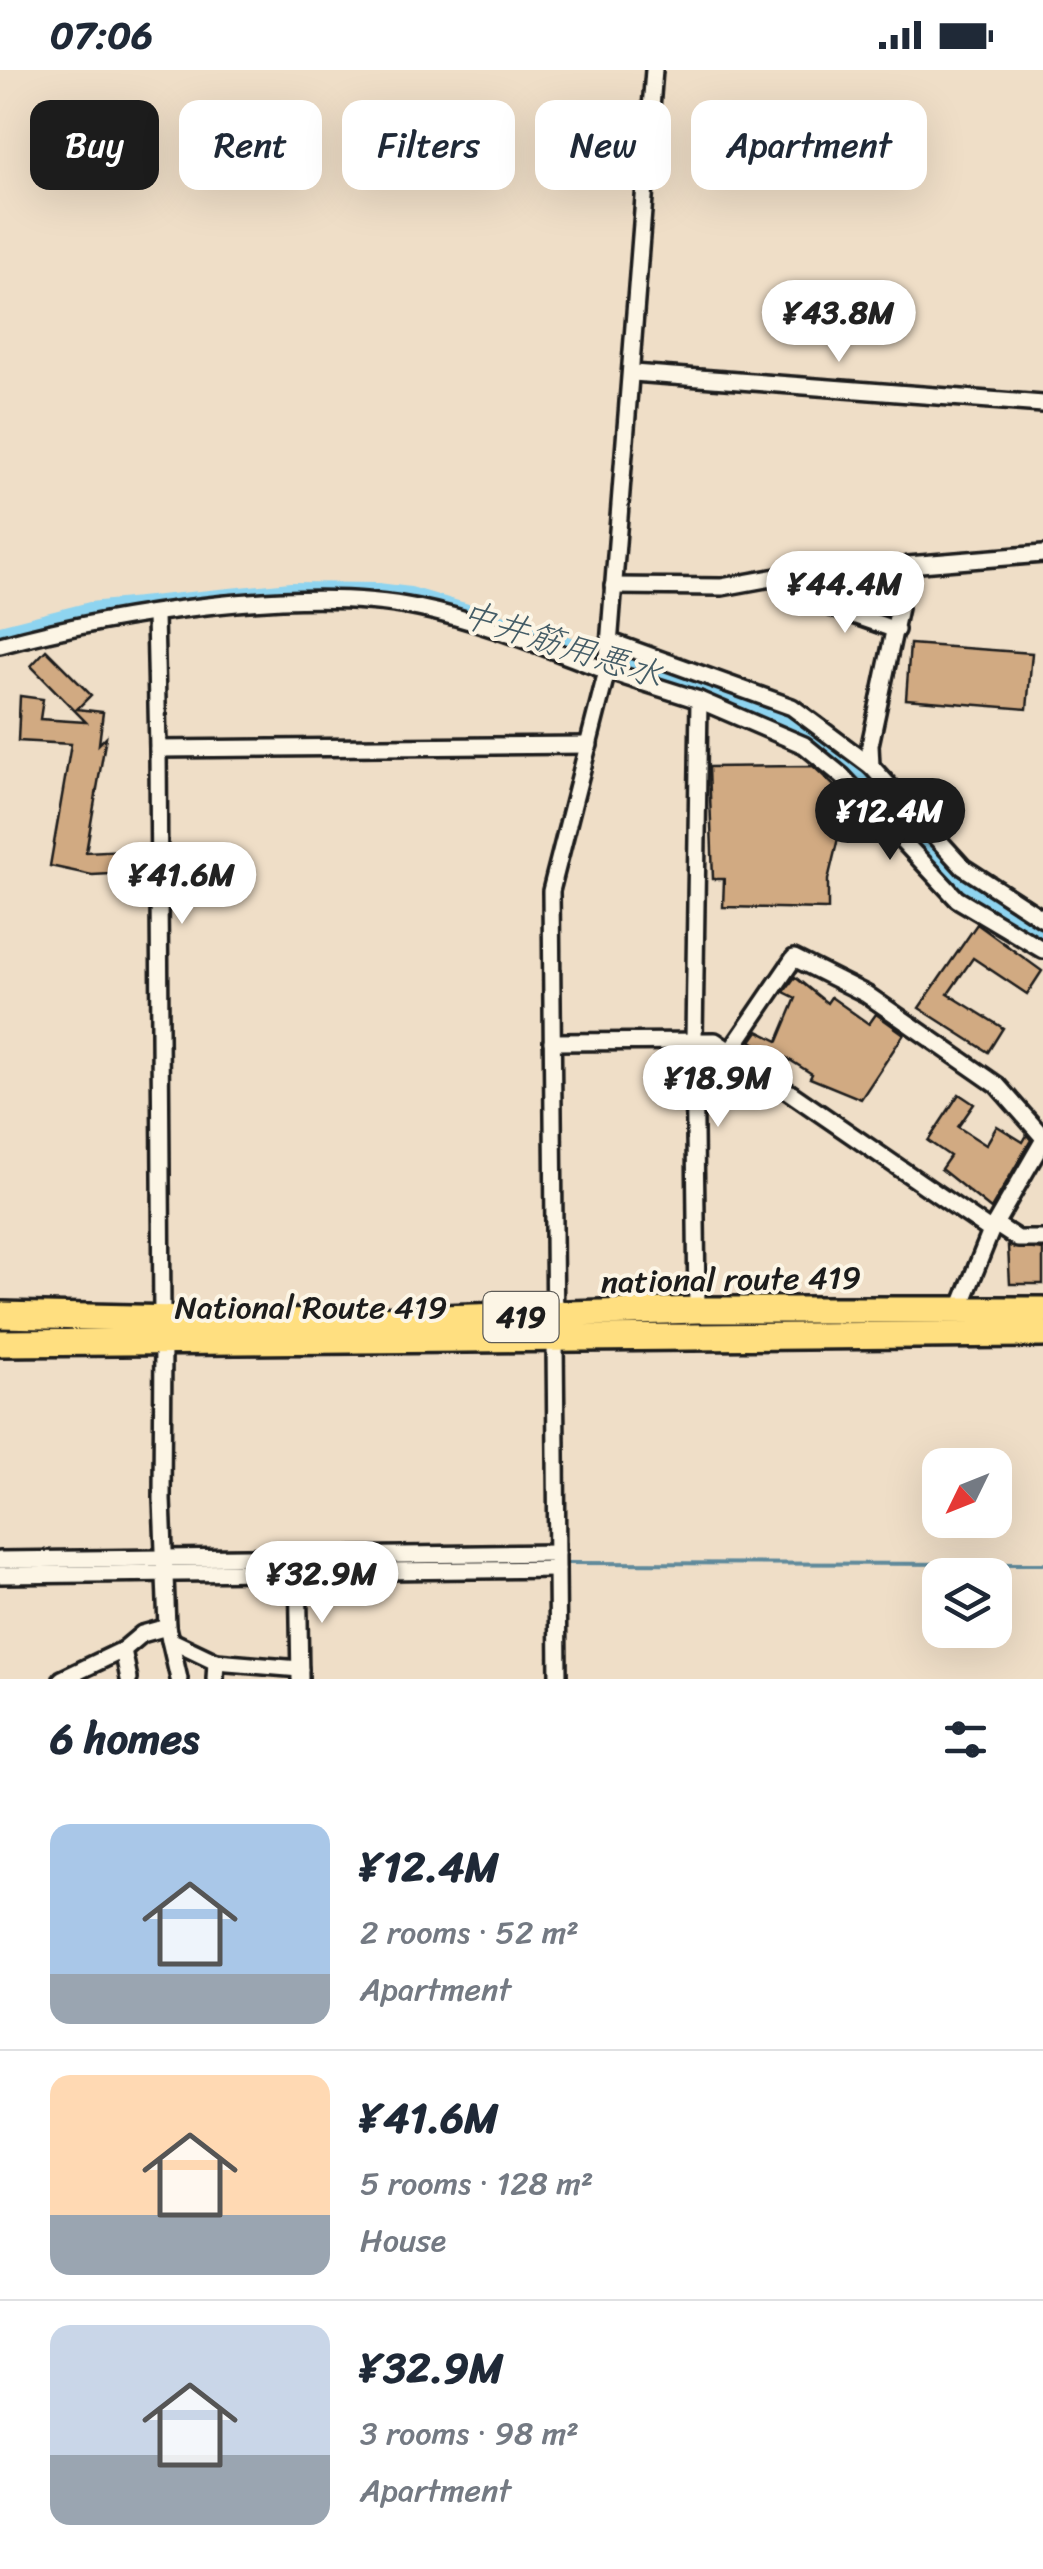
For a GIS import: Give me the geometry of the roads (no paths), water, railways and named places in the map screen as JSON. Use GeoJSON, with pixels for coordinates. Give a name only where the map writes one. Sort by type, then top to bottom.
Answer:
{"type":"FeatureCollection","features":[{"type":"Feature","properties":{"kind":"highway","name":"national route 419"},"geometry":{"type":"LineString","coordinates":[[554,1327],[698,1310],[1043,1310]]}},
{"type":"Feature","properties":{"kind":"highway","name":"national route 419"},"geometry":{"type":"LineString","coordinates":[[0,1315],[162,1329]]}},
{"type":"Feature","properties":{"kind":"highway","name":"National Route 419"},"geometry":{"type":"LineString","coordinates":[[0,1342],[162,1329],[554,1327],[1043,1334]]}},
{"type":"Feature","properties":{"kind":"street"},"geometry":{"type":"LineString","coordinates":[[558,1679],[552,878],[590,745],[612,642],[613,586],[654,70]]}},
{"type":"Feature","properties":{"kind":"street"},"geometry":{"type":"LineString","coordinates":[[632,373],[1043,404]]}},
{"type":"Feature","properties":{"kind":"street"},"geometry":{"type":"LineString","coordinates":[[871,766],[870,745],[908,565],[1043,554]]}},
{"type":"Feature","properties":{"kind":"street"},"geometry":{"type":"LineString","coordinates":[[613,586],[722,587],[804,572],[810,600],[896,630]]}},
{"type":"Feature","properties":{"kind":"street"},"geometry":{"type":"LineString","coordinates":[[0,646],[70,626],[289,601],[379,602],[468,622],[699,700],[804,745],[842,776],[957,899],[1043,950]]}},
{"type":"Feature","properties":{"kind":"street"},"geometry":{"type":"LineString","coordinates":[[155,616],[165,1566],[169,1634],[178,1679]]}},
{"type":"Feature","properties":{"kind":"street"},"geometry":{"type":"LineString","coordinates":[[612,642],[792,707],[871,766],[962,866],[1043,919]]}},
{"type":"Feature","properties":{"kind":"street"},"geometry":{"type":"LineString","coordinates":[[698,1310],[694,1040],[699,700]]}},
{"type":"Feature","properties":{"kind":"street"},"geometry":{"type":"LineString","coordinates":[[158,749],[590,745]]}},
{"type":"Feature","properties":{"kind":"street"},"geometry":{"type":"LineString","coordinates":[[881,819],[902,800]]}},
{"type":"Feature","properties":{"kind":"street"},"geometry":{"type":"LineString","coordinates":[[732,1049],[794,958],[866,994],[998,1085],[1043,1139],[992,1228],[959,1311]]}},
{"type":"Feature","properties":{"kind":"street"},"geometry":{"type":"LineString","coordinates":[[552,1042],[715,1040],[992,1228],[1018,1239],[1043,1239]]}},
{"type":"Feature","properties":{"kind":"street"},"geometry":{"type":"LineString","coordinates":[[0,1560],[165,1566]]}},
{"type":"Feature","properties":{"kind":"street"},"geometry":{"type":"LineString","coordinates":[[0,1574],[165,1566],[557,1561]]}},
{"type":"Feature","properties":{"kind":"street"},"geometry":{"type":"LineString","coordinates":[[62,1679],[92,1671],[142,1634],[169,1634],[216,1662],[300,1674],[298,1564]]}},
{"type":"Feature","properties":{"kind":"street"},"geometry":{"type":"LineString","coordinates":[[122,1650],[130,1679]]}},
{"type":"Feature","properties":{"kind":"street"},"geometry":{"type":"LineString","coordinates":[[214,1679],[216,1662]]}},
{"type":"Feature","properties":{"kind":"waterway","name":"中井筋用悪水"},"geometry":{"type":"LineString","coordinates":[[0,632],[90,609],[291,589],[410,594],[775,713],[848,767],[945,871],[1043,935]]}},
{"type":"Feature","properties":{"kind":"waterway"},"geometry":{"type":"LineString","coordinates":[[560,1563],[1043,1564]]}}]}
